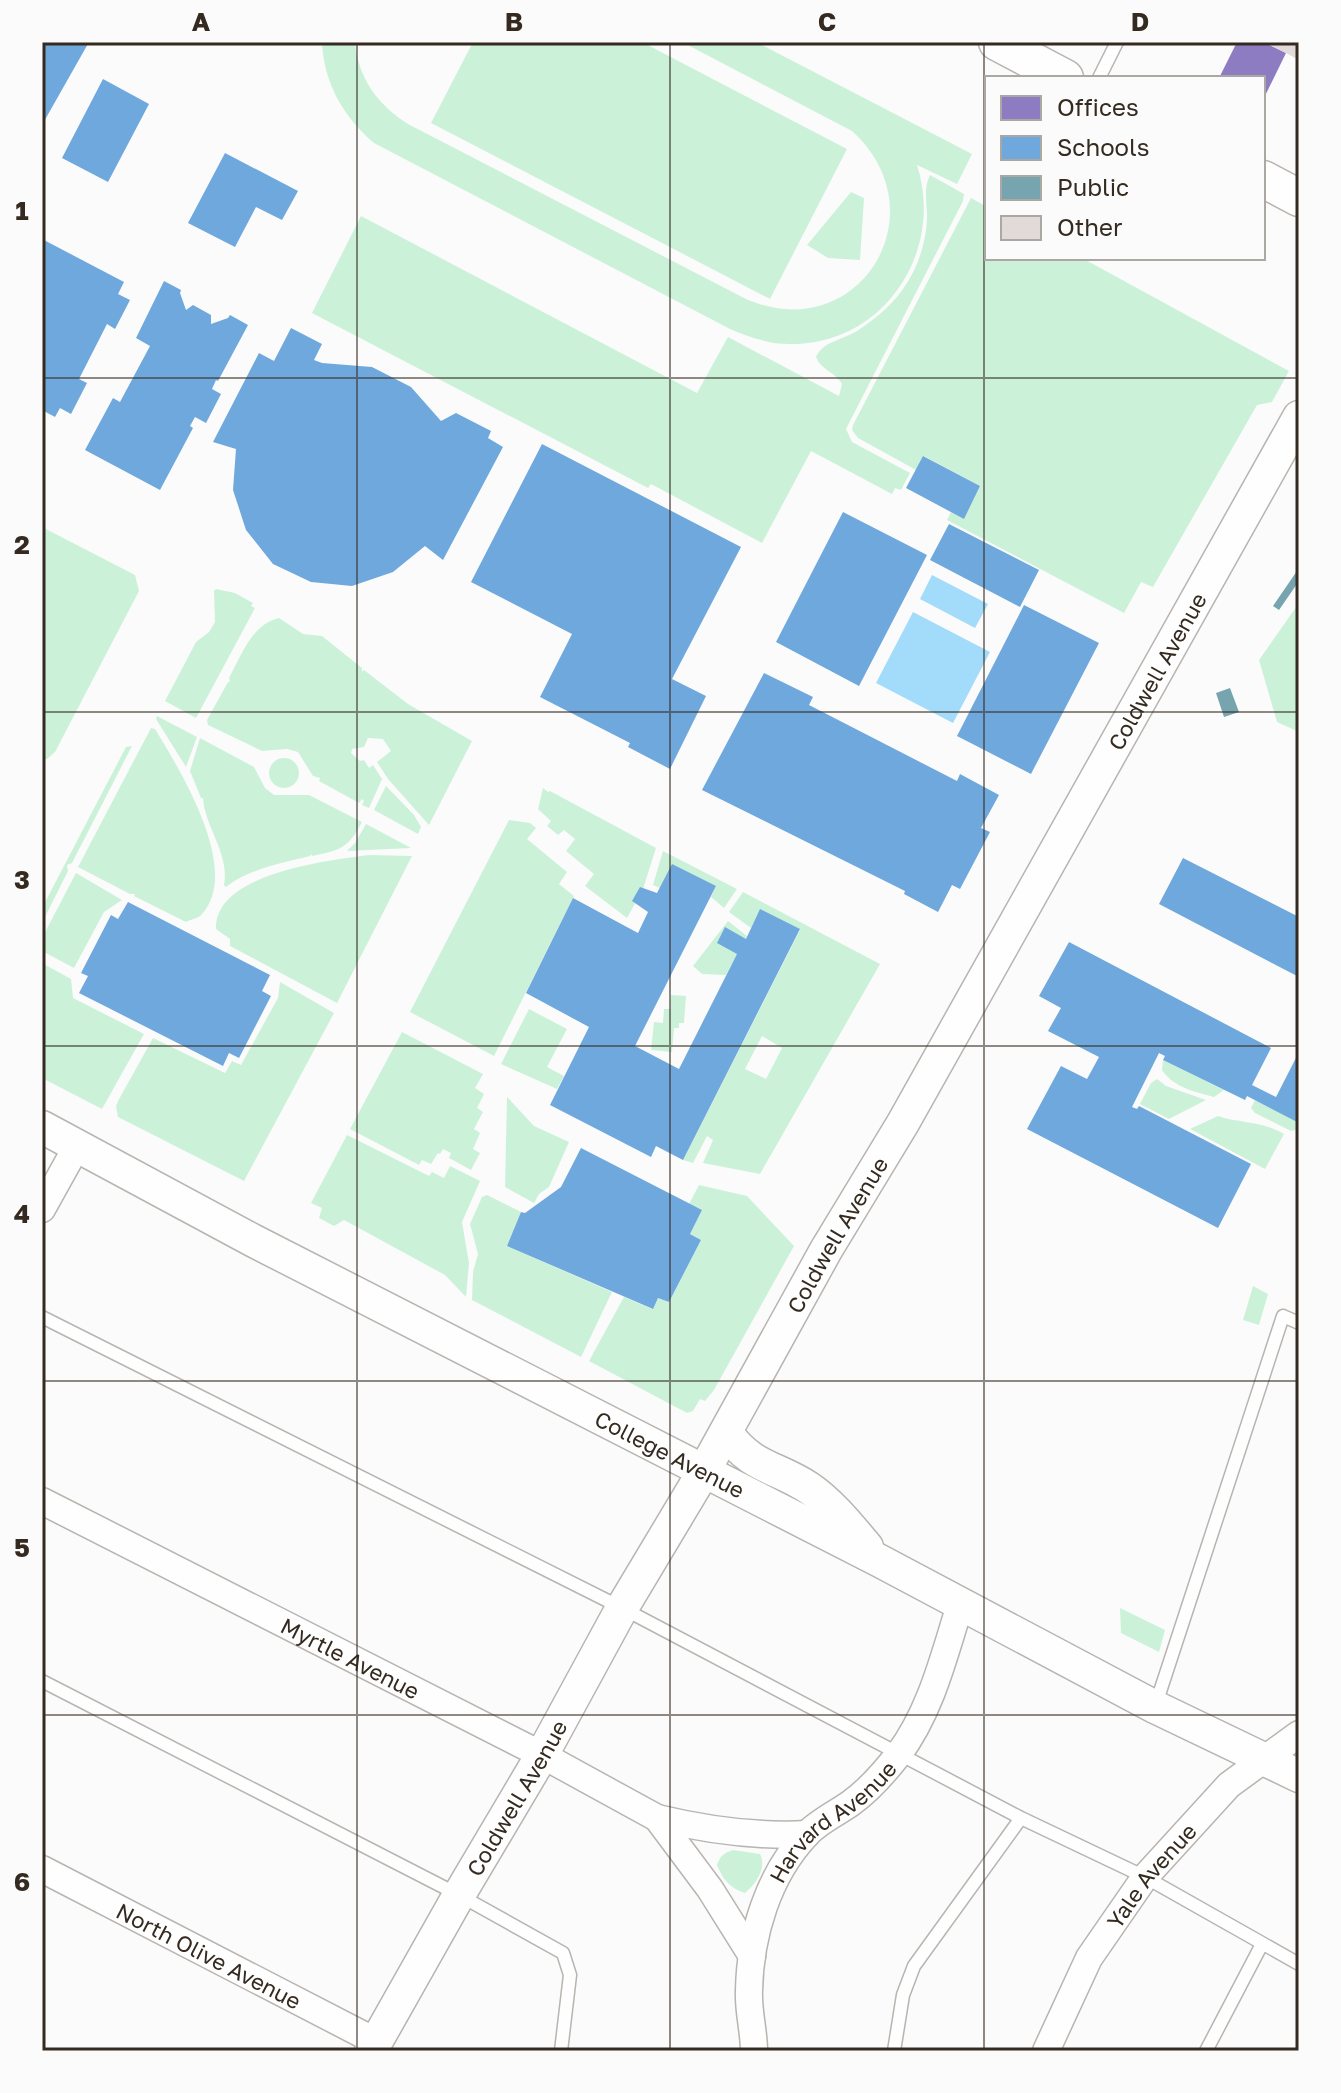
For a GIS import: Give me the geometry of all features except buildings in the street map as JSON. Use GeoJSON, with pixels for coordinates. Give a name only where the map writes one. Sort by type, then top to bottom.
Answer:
{"type":"FeatureCollection","features":[{"type":"Feature","properties":{"kind":"main road"},"geometry":{"type":"LineString","coordinates":[[997,42],[1061,76]]}},
{"type":"Feature","properties":{"kind":"main road"},"geometry":{"type":"LineString","coordinates":[[1265,180],[1299,198]]}},
{"type":"Feature","properties":{"kind":"street","name":"Coldwell Avenue"},"geometry":{"type":"LineString","coordinates":[[374,2047],[542,1755],[622,1608],[704,1471],[826,1250],[903,1123],[1299,417]]}},
{"type":"Feature","properties":{"kind":"street","name":"College Avenue"},"geometry":{"type":"LineString","coordinates":[[42,1127],[268,1248],[880,1561],[1155,1707],[1299,1776]]}},
{"type":"Feature","properties":{"kind":"street"},"geometry":{"type":"LineString","coordinates":[[42,1209],[77,1146]]}},
{"type":"Feature","properties":{"kind":"street"},"geometry":{"type":"LineString","coordinates":[[726,1432],[738,1449],[751,1459],[809,1488],[880,1561]]}},
{"type":"Feature","properties":{"kind":"street","name":"Myrtle Avenue"},"geometry":{"type":"LineString","coordinates":[[42,1501],[542,1755],[657,1818],[707,1830],[771,1836],[807,1834]]}},
{"type":"Feature","properties":{"kind":"street","name":"Harvard Avenue"},"geometry":{"type":"LineString","coordinates":[[754,2051],[749,1992],[752,1956],[761,1913],[771,1887],[807,1834],[855,1800],[878,1779],[899,1753],[932,1693],[960,1605]]}},
{"type":"Feature","properties":{"kind":"street","name":"Yale Avenue"},"geometry":{"type":"LineString","coordinates":[[1046,2051],[1089,1958],[1145,1877],[1229,1785],[1299,1734]]}},
{"type":"Feature","properties":{"kind":"street","name":"Myrtle Avenue"},"geometry":{"type":"LineString","coordinates":[[657,1818],[710,1889],[752,1956]]}},
{"type":"Feature","properties":{"kind":"street","name":"North Olive Avenue"},"geometry":{"type":"LineString","coordinates":[[42,1869],[374,2047]]}},
{"type":"Feature","properties":{"kind":"lane"},"geometry":{"type":"LineString","coordinates":[[1100,76],[1117,42]]}},
{"type":"Feature","properties":{"kind":"lane"},"geometry":{"type":"LineString","coordinates":[[1155,1707],[1283,1316],[1299,1323]]}},
{"type":"Feature","properties":{"kind":"lane"},"geometry":{"type":"LineString","coordinates":[[42,1317],[622,1608],[1021,1818],[1145,1877],[1299,1964]]}},
{"type":"Feature","properties":{"kind":"lane"},"geometry":{"type":"LineString","coordinates":[[42,1681],[459,1895],[563,1953],[570,1975],[561,2051]]}},
{"type":"Feature","properties":{"kind":"lane"},"geometry":{"type":"LineString","coordinates":[[894,2051],[903,1995],[914,1966],[1021,1818]]}},
{"type":"Feature","properties":{"kind":"lane"},"geometry":{"type":"LineString","coordinates":[[1206,2051],[1262,1944]]}},
{"type":"Feature","properties":{"kind":"green space"},"geometry":{"type":"Polygon","coordinates":[[[322,42],[355,42],[360,67],[371,89],[387,108],[408,124],[746,299],[786,309],[822,305],[852,289],[875,264],[888,233],[889,199],[878,164],[852,131],[682,42],[756,42],[972,154],[957,184],[917,165],[923,197],[922,230],[914,260],[899,288],[879,311],[853,329],[823,340],[774,343],[730,329],[374,143],[353,122],[337,98],[327,72],[322,42]]]}},
{"type":"Feature","properties":{"kind":"green space"},"geometry":{"type":"Polygon","coordinates":[[[473,42],[642,42],[847,149],[770,299],[431,123],[473,42]]]}},
{"type":"Feature","properties":{"kind":"green space"},"geometry":{"type":"Polygon","coordinates":[[[930,175],[964,194],[963,201],[846,429],[852,442],[910,473],[901,490],[895,488],[892,494],[811,451],[762,543],[651,484],[648,488],[312,313],[361,216],[697,393],[728,337],[839,396],[842,384],[816,357],[828,344],[857,331],[876,317],[908,281],[925,237],[926,191],[930,175]]]}},
{"type":"Feature","properties":{"kind":"green space"},"geometry":{"type":"Polygon","coordinates":[[[851,192],[864,198],[860,260],[828,258],[807,245],[851,192]]]}},
{"type":"Feature","properties":{"kind":"green space"},"geometry":{"type":"Polygon","coordinates":[[[971,198],[985,206],[985,260],[1086,260],[1289,371],[1272,402],[1257,405],[1153,587],[1141,582],[1124,613],[947,520],[951,512],[964,518],[980,486],[924,456],[916,470],[858,438],[852,430],[971,198]]]}},
{"type":"Feature","properties":{"kind":"green space"},"geometry":{"type":"Polygon","coordinates":[[[42,527],[135,575],[139,591],[55,752],[42,760],[42,527]]]}},
{"type":"Feature","properties":{"kind":"green space"},"geometry":{"type":"Polygon","coordinates":[[[216,589],[235,593],[253,603],[251,606],[255,608],[196,718],[165,701],[196,642],[209,632],[215,622],[216,589]]]}},
{"type":"Feature","properties":{"kind":"green space"},"geometry":{"type":"Polygon","coordinates":[[[1299,603],[1299,732],[1277,722],[1259,660],[1299,603]]]}},
{"type":"Feature","properties":{"kind":"green space"},"geometry":{"type":"Polygon","coordinates":[[[279,618],[303,634],[322,636],[362,668],[362,672],[364,670],[408,704],[472,741],[429,825],[377,762],[391,751],[383,739],[368,738],[364,747],[352,749],[351,753],[360,761],[364,760],[369,768],[373,765],[382,779],[369,808],[362,805],[362,799],[359,803],[319,781],[320,778],[313,776],[298,752],[287,749],[262,751],[208,725],[207,720],[230,682],[229,678],[248,642],[261,627],[279,618]]]}},
{"type":"Feature","properties":{"kind":"green space"},"geometry":{"type":"Polygon","coordinates":[[[157,716],[197,737],[186,767],[156,719],[157,716]]]}},
{"type":"Feature","properties":{"kind":"green space"},"geometry":{"type":"Polygon","coordinates":[[[151,728],[155,729],[179,769],[203,820],[211,847],[215,872],[212,895],[200,916],[186,922],[78,867],[151,728]]]}},
{"type":"Feature","properties":{"kind":"green space"},"geometry":{"type":"Polygon","coordinates":[[[200,738],[254,767],[265,788],[274,795],[309,795],[362,822],[352,838],[336,850],[266,867],[226,887],[220,851],[203,798],[190,771],[200,738]]]}},
{"type":"Feature","properties":{"kind":"green space"},"geometry":{"type":"Polygon","coordinates":[[[132,746],[72,863],[67,865],[68,871],[42,923],[42,908],[126,747],[132,746]]]}},
{"type":"Feature","properties":{"kind":"green space"},"geometry":{"type":"Polygon","coordinates":[[[284,758],[295,762],[299,773],[295,784],[284,788],[273,784],[269,773],[273,762],[284,758]]]}},
{"type":"Feature","properties":{"kind":"green space"},"geometry":{"type":"Polygon","coordinates":[[[386,786],[414,815],[421,827],[418,834],[374,810],[386,786]]]}},
{"type":"Feature","properties":{"kind":"green space"},"geometry":{"type":"Polygon","coordinates":[[[543,788],[656,848],[643,889],[627,918],[585,886],[594,874],[566,851],[575,839],[564,830],[558,835],[547,826],[551,821],[538,809],[543,788]]]}},
{"type":"Feature","properties":{"kind":"green space"},"geometry":{"type":"Polygon","coordinates":[[[509,820],[530,823],[536,828],[527,839],[567,872],[559,884],[574,896],[494,1056],[410,1012],[509,820]]]}},
{"type":"Feature","properties":{"kind":"green space"},"geometry":{"type":"Polygon","coordinates":[[[366,824],[411,848],[347,851],[366,824]]]}},
{"type":"Feature","properties":{"kind":"green space"},"geometry":{"type":"Polygon","coordinates":[[[663,851],[737,889],[724,908],[711,897],[716,886],[660,888],[653,885],[663,851]]]}},
{"type":"Feature","properties":{"kind":"green space"},"geometry":{"type":"Polygon","coordinates":[[[370,855],[412,856],[337,1003],[230,946],[230,939],[216,929],[220,910],[253,882],[303,866],[370,855]]]}},
{"type":"Feature","properties":{"kind":"green space"},"geometry":{"type":"Polygon","coordinates":[[[76,873],[122,900],[104,912],[74,968],[42,951],[42,938],[76,873]]]}},
{"type":"Feature","properties":{"kind":"green space"},"geometry":{"type":"Polygon","coordinates":[[[743,892],[880,964],[760,1174],[703,1163],[713,1140],[707,1136],[693,1163],[683,1160],[800,930],[760,910],[751,928],[729,912],[743,892]],[[762,1036],[745,1069],[766,1079],[782,1048],[762,1036]]]}},
{"type":"Feature","properties":{"kind":"green space"},"geometry":{"type":"Polygon","coordinates":[[[728,921],[747,936],[746,939],[725,928],[737,954],[726,975],[702,974],[693,966],[728,921]]]}},
{"type":"Feature","properties":{"kind":"green space"},"geometry":{"type":"Polygon","coordinates":[[[42,963],[71,979],[73,998],[144,1034],[102,1109],[42,1078],[42,963]]]}},
{"type":"Feature","properties":{"kind":"green space"},"geometry":{"type":"Polygon","coordinates":[[[280,982],[334,1013],[244,1181],[118,1117],[118,1101],[153,1038],[225,1073],[232,1061],[241,1065],[278,998],[280,982]]]}},
{"type":"Feature","properties":{"kind":"green space"},"geometry":{"type":"Polygon","coordinates":[[[671,995],[686,996],[684,1023],[674,1028],[672,1052],[651,1050],[654,1022],[663,1023],[664,1009],[670,1009],[671,995]]]}},
{"type":"Feature","properties":{"kind":"green space"},"geometry":{"type":"Polygon","coordinates":[[[529,1009],[567,1029],[547,1067],[564,1076],[557,1089],[501,1064],[529,1009]]]}},
{"type":"Feature","properties":{"kind":"green space"},"geometry":{"type":"Polygon","coordinates":[[[402,1032],[483,1074],[475,1088],[484,1094],[477,1108],[483,1112],[474,1129],[480,1133],[473,1149],[480,1153],[471,1170],[449,1158],[451,1153],[443,1149],[431,1164],[422,1160],[419,1165],[350,1129],[402,1032]]]}},
{"type":"Feature","properties":{"kind":"green space"},"geometry":{"type":"Polygon","coordinates":[[[1163,1060],[1224,1090],[1214,1097],[1178,1085],[1162,1070],[1163,1060]]]}},
{"type":"Feature","properties":{"kind":"green space"},"geometry":{"type":"Polygon","coordinates":[[[1157,1079],[1166,1086],[1206,1100],[1169,1119],[1140,1104],[1151,1083],[1157,1079]]]}},
{"type":"Feature","properties":{"kind":"green space"},"geometry":{"type":"Polygon","coordinates":[[[507,1097],[534,1126],[569,1142],[549,1187],[539,1194],[534,1203],[505,1187],[507,1097]]]}},
{"type":"Feature","properties":{"kind":"green space"},"geometry":{"type":"Polygon","coordinates":[[[1255,1100],[1299,1122],[1299,1129],[1291,1131],[1255,1113],[1251,1108],[1255,1100]]]}},
{"type":"Feature","properties":{"kind":"green space"},"geometry":{"type":"Polygon","coordinates":[[[1218,1116],[1267,1126],[1284,1134],[1265,1169],[1190,1129],[1218,1116]]]}},
{"type":"Feature","properties":{"kind":"green space"},"geometry":{"type":"Polygon","coordinates":[[[347,1135],[429,1176],[432,1172],[444,1178],[450,1166],[480,1181],[462,1222],[469,1263],[466,1297],[445,1275],[344,1220],[334,1226],[319,1218],[322,1208],[311,1203],[347,1135]]]}},
{"type":"Feature","properties":{"kind":"green space"},"geometry":{"type":"Polygon","coordinates":[[[699,1185],[747,1196],[794,1246],[714,1390],[705,1401],[700,1399],[693,1411],[687,1413],[589,1361],[624,1297],[652,1309],[658,1298],[669,1302],[701,1240],[690,1234],[702,1210],[689,1204],[699,1185]]]}},
{"type":"Feature","properties":{"kind":"green space"},"geometry":{"type":"Polygon","coordinates":[[[487,1195],[521,1212],[507,1246],[612,1292],[581,1357],[472,1300],[473,1272],[478,1254],[470,1224],[482,1197],[487,1195]]]}},
{"type":"Feature","properties":{"kind":"green space"},"geometry":{"type":"Polygon","coordinates":[[[1253,1286],[1268,1294],[1259,1325],[1243,1320],[1253,1286]]]}},
{"type":"Feature","properties":{"kind":"green space"},"geometry":{"type":"Polygon","coordinates":[[[1120,1608],[1165,1630],[1159,1652],[1121,1633],[1120,1608]]]}},
{"type":"Feature","properties":{"kind":"green space"},"geometry":{"type":"Polygon","coordinates":[[[733,1850],[760,1854],[762,1859],[759,1875],[745,1893],[728,1883],[717,1865],[723,1855],[733,1850]]]}},
{"type":"Feature","properties":{"kind":"water"},"geometry":{"type":"Polygon","coordinates":[[[932,575],[988,604],[975,628],[920,599],[932,575]]]}},
{"type":"Feature","properties":{"kind":"water"},"geometry":{"type":"Polygon","coordinates":[[[913,612],[990,652],[953,723],[876,683],[913,612]]]}}]}
